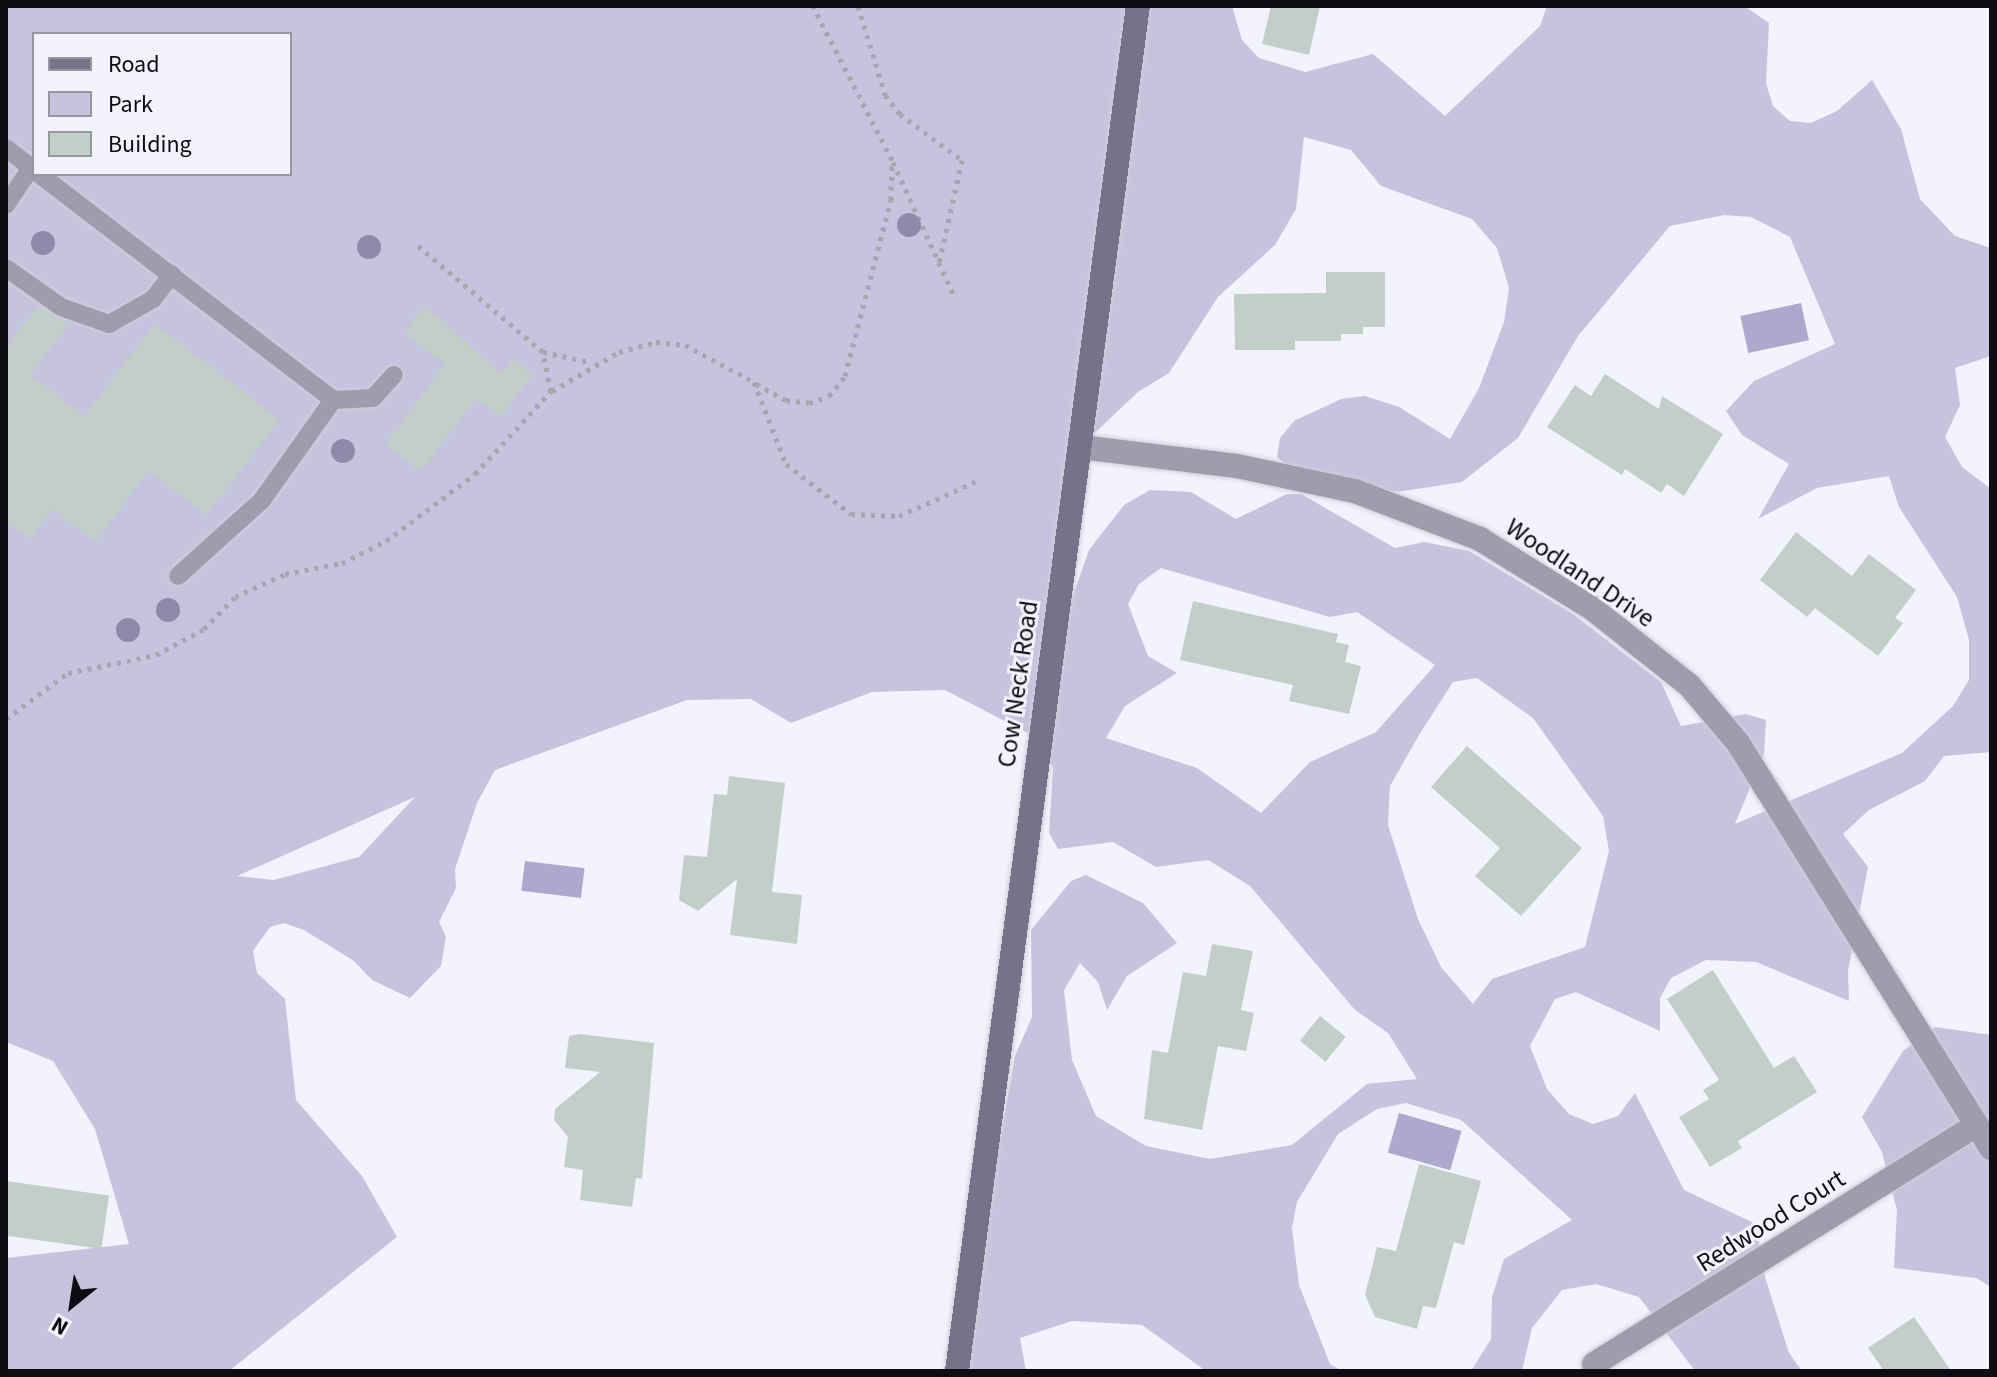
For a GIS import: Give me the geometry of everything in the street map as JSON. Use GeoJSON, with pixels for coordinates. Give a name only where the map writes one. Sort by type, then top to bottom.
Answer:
{"type":"FeatureCollection","features":[{"type":"Feature","properties":{"kind":"main road","name":"Cow Neck Road"},"geometry":{"type":"LineString","coordinates":[[957,1371],[1138,6]]}},
{"type":"Feature","properties":{"kind":"street","name":"Woodland Drive"},"geometry":{"type":"LineString","coordinates":[[1080,447],[1237,466],[1355,491],[1480,539],[1593,609],[1689,685],[1738,743],[1991,1148]]}},
{"type":"Feature","properties":{"kind":"street","name":"Redwood Court"},"geometry":{"type":"LineString","coordinates":[[1594,1364],[1977,1125]]}},
{"type":"Feature","properties":{"kind":"lane"},"geometry":{"type":"LineString","coordinates":[[6,148],[32,169]]}},
{"type":"Feature","properties":{"kind":"lane"},"geometry":{"type":"LineString","coordinates":[[6,205],[32,175]]}},
{"type":"Feature","properties":{"kind":"lane"},"geometry":{"type":"LineString","coordinates":[[42,176],[333,400],[373,398],[394,375]]}},
{"type":"Feature","properties":{"kind":"lane"},"geometry":{"type":"LineString","coordinates":[[6,268],[61,307],[109,324],[153,299],[172,275]]}},
{"type":"Feature","properties":{"kind":"lane"},"geometry":{"type":"LineString","coordinates":[[178,576],[262,500],[333,400]]}},
{"type":"Feature","properties":{"kind":"path"},"geometry":{"type":"LineString","coordinates":[[813,6],[892,160],[954,296]]}},
{"type":"Feature","properties":{"kind":"path"},"geometry":{"type":"LineString","coordinates":[[858,6],[885,95],[900,114],[962,160],[939,264]]}},
{"type":"Feature","properties":{"kind":"path"},"geometry":{"type":"LineString","coordinates":[[6,719],[68,673],[156,655],[204,629],[235,597],[285,574],[342,563],[386,541],[475,474],[551,391],[592,362],[656,342],[685,345],[786,400],[809,403],[829,396],[845,376],[891,200],[892,160]]}},
{"type":"Feature","properties":{"kind":"path"},"geometry":{"type":"LineString","coordinates":[[415,243],[543,352],[592,362]]}},
{"type":"Feature","properties":{"kind":"path"},"geometry":{"type":"LineString","coordinates":[[543,352],[551,391]]}},
{"type":"Feature","properties":{"kind":"path"},"geometry":{"type":"LineString","coordinates":[[754,382],[786,464],[851,514],[899,516],[979,480]]}},
{"type":"Feature","properties":{"kind":"green space"},"geometry":{"type":"Polygon","coordinates":[[[6,6],[1232,6],[1242,40],[1259,58],[1305,72],[1373,54],[1445,116],[1540,26],[1547,6],[1744,6],[1769,23],[1766,83],[1773,106],[1790,121],[1811,123],[1837,111],[1872,80],[1901,129],[1920,199],[1955,236],[1991,248],[1991,356],[1955,368],[1960,405],[1945,437],[1962,467],[1991,489],[1991,752],[1944,756],[1925,781],[1869,810],[1843,834],[1868,867],[1848,971],[1849,1001],[1756,962],[1706,960],[1671,978],[1660,998],[1660,1031],[1576,992],[1555,999],[1530,1046],[1547,1089],[1569,1114],[1593,1124],[1618,1116],[1635,1093],[1684,1190],[1756,1224],[1765,1277],[1789,1353],[1802,1371],[1695,1371],[1639,1297],[1596,1284],[1562,1290],[1532,1328],[1522,1371],[1471,1371],[1491,1339],[1492,1297],[1504,1259],[1572,1220],[1461,1120],[1406,1103],[1377,1109],[1338,1134],[1297,1202],[1292,1228],[1299,1285],[1330,1364],[1342,1371],[1206,1371],[1142,1325],[1072,1321],[1020,1338],[1026,1371],[969,1371],[996,1163],[1015,1056],[1032,1017],[1031,930],[1071,881],[1086,875],[1143,903],[1177,943],[1127,976],[1107,1010],[1098,982],[1080,963],[1064,990],[1072,1060],[1096,1116],[1146,1146],[1210,1159],[1292,1145],[1367,1084],[1417,1079],[1388,1033],[1355,1010],[1250,886],[1208,860],[1156,867],[1113,842],[1058,849],[1049,833],[1053,768],[1039,739],[945,690],[872,692],[791,723],[751,699],[687,700],[495,770],[477,803],[455,869],[456,888],[439,922],[446,937],[441,966],[410,998],[372,980],[354,961],[304,930],[284,923],[270,927],[253,951],[257,973],[285,999],[296,1100],[362,1176],[397,1237],[229,1371],[6,1371],[6,1258],[129,1244],[95,1129],[53,1061],[6,1042],[6,6]],[[1304,137],[1296,209],[1275,245],[1218,297],[1169,373],[1138,392],[1080,447],[1052,655],[1089,550],[1124,505],[1150,490],[1191,492],[1236,519],[1287,494],[1301,494],[1395,548],[1424,542],[1469,551],[1573,614],[1661,682],[1681,726],[1746,714],[1766,720],[1764,754],[1735,824],[1902,753],[1953,706],[1969,680],[1969,640],[1957,597],[1899,507],[1889,476],[1817,488],[1758,519],[1789,464],[1742,435],[1726,411],[1754,381],[1835,344],[1790,237],[1751,217],[1724,215],[1670,226],[1578,336],[1518,438],[1462,482],[1397,492],[1286,465],[1277,457],[1280,438],[1294,421],[1341,399],[1365,396],[1399,407],[1450,439],[1479,388],[1504,322],[1509,288],[1497,248],[1472,219],[1381,186],[1351,150],[1304,137]],[[1161,568],[1139,584],[1128,604],[1148,656],[1177,673],[1125,706],[1106,738],[1197,768],[1261,813],[1310,762],[1376,732],[1435,665],[1357,612],[1330,617],[1161,568]],[[1477,678],[1453,682],[1390,786],[1388,825],[1418,919],[1441,967],[1473,1004],[1492,979],[1585,947],[1609,851],[1603,816],[1533,718],[1477,678]],[[415,797],[237,876],[274,880],[359,857],[415,797]]]}},
{"type":"Feature","properties":{"kind":"green space"},"geometry":{"type":"Polygon","coordinates":[[[1935,1027],[1991,1035],[1991,1287],[1976,1278],[1894,1268],[1897,1210],[1882,1152],[1862,1117],[1903,1051],[1935,1027]]]}},
{"type":"Feature","properties":{"kind":"shaded area"},"geometry":{"type":"Polygon","coordinates":[[[1801,303],[1809,340],[1748,353],[1740,316],[1801,303]]]}},
{"type":"Feature","properties":{"kind":"shaded area"},"geometry":{"type":"Polygon","coordinates":[[[525,861],[585,868],[581,898],[521,891],[525,861]]]}},
{"type":"Feature","properties":{"kind":"shaded area"},"geometry":{"type":"Polygon","coordinates":[[[1399,1113],[1461,1131],[1450,1170],[1388,1152],[1399,1113]]]}},
{"type":"Feature","properties":{"kind":"building"},"geometry":{"type":"Polygon","coordinates":[[[1271,6],[1320,6],[1309,55],[1262,44],[1271,6]]]}},
{"type":"Feature","properties":{"kind":"building"},"geometry":{"type":"Polygon","coordinates":[[[1326,272],[1385,272],[1385,327],[1363,327],[1363,334],[1341,334],[1341,341],[1295,341],[1295,350],[1235,350],[1234,294],[1326,293],[1326,272]]]}},
{"type":"Feature","properties":{"kind":"building"},"geometry":{"type":"Polygon","coordinates":[[[424,305],[501,374],[513,359],[532,375],[501,417],[476,399],[421,471],[385,445],[445,364],[404,333],[424,305]]]}},
{"type":"Feature","properties":{"kind":"building"},"geometry":{"type":"Polygon","coordinates":[[[38,306],[69,324],[30,375],[84,416],[155,324],[280,420],[206,515],[149,471],[95,542],[53,509],[30,539],[6,521],[6,347],[38,306]]]}},
{"type":"Feature","properties":{"kind":"building"},"geometry":{"type":"Polygon","coordinates":[[[1605,374],[1659,409],[1662,396],[1723,434],[1684,496],[1667,484],[1661,493],[1625,469],[1622,475],[1547,427],[1575,385],[1591,396],[1605,374]]]}},
{"type":"Feature","properties":{"kind":"building"},"geometry":{"type":"Polygon","coordinates":[[[1796,532],[1852,576],[1869,554],[1916,590],[1895,618],[1903,623],[1878,656],[1815,608],[1807,617],[1760,580],[1796,532]]]}},
{"type":"Feature","properties":{"kind":"building"},"geometry":{"type":"Polygon","coordinates":[[[1193,601],[1338,634],[1336,642],[1349,645],[1345,662],[1361,666],[1349,714],[1289,701],[1293,685],[1180,660],[1193,601]]]}},
{"type":"Feature","properties":{"kind":"building"},"geometry":{"type":"Polygon","coordinates":[[[1467,746],[1582,848],[1521,916],[1475,876],[1500,848],[1431,787],[1467,746]]]}},
{"type":"Feature","properties":{"kind":"building"},"geometry":{"type":"Polygon","coordinates":[[[729,776],[785,783],[772,892],[802,895],[797,944],[730,935],[737,879],[698,911],[679,900],[684,855],[707,857],[714,794],[727,795],[729,776]]]}},
{"type":"Feature","properties":{"kind":"building"},"geometry":{"type":"Polygon","coordinates":[[[1212,944],[1253,951],[1241,1010],[1254,1013],[1246,1051],[1218,1046],[1202,1130],[1144,1119],[1152,1050],[1168,1053],[1183,972],[1206,976],[1212,944]]]}},
{"type":"Feature","properties":{"kind":"building"},"geometry":{"type":"Polygon","coordinates":[[[1713,970],[1774,1068],[1794,1056],[1817,1092],[1738,1141],[1742,1148],[1710,1167],[1679,1117],[1709,1099],[1703,1090],[1719,1080],[1667,999],[1713,970]]]}},
{"type":"Feature","properties":{"kind":"building"},"geometry":{"type":"Polygon","coordinates":[[[1320,1016],[1346,1037],[1326,1062],[1300,1041],[1320,1016]]]}},
{"type":"Feature","properties":{"kind":"building"},"geometry":{"type":"Polygon","coordinates":[[[579,1034],[654,1043],[642,1179],[636,1178],[632,1207],[580,1200],[583,1170],[564,1167],[568,1137],[554,1120],[555,1109],[600,1072],[565,1068],[569,1036],[579,1034]]]}},
{"type":"Feature","properties":{"kind":"building"},"geometry":{"type":"Polygon","coordinates":[[[1419,1164],[1481,1181],[1464,1245],[1454,1242],[1436,1308],[1423,1306],[1417,1329],[1375,1317],[1365,1295],[1377,1247],[1396,1251],[1419,1164]]]}},
{"type":"Feature","properties":{"kind":"building"},"geometry":{"type":"Polygon","coordinates":[[[6,1181],[109,1195],[101,1249],[6,1236],[6,1181]]]}},
{"type":"Feature","properties":{"kind":"building"},"geometry":{"type":"Polygon","coordinates":[[[1914,1317],[1951,1371],[1884,1371],[1868,1348],[1914,1317]]]}}]}
